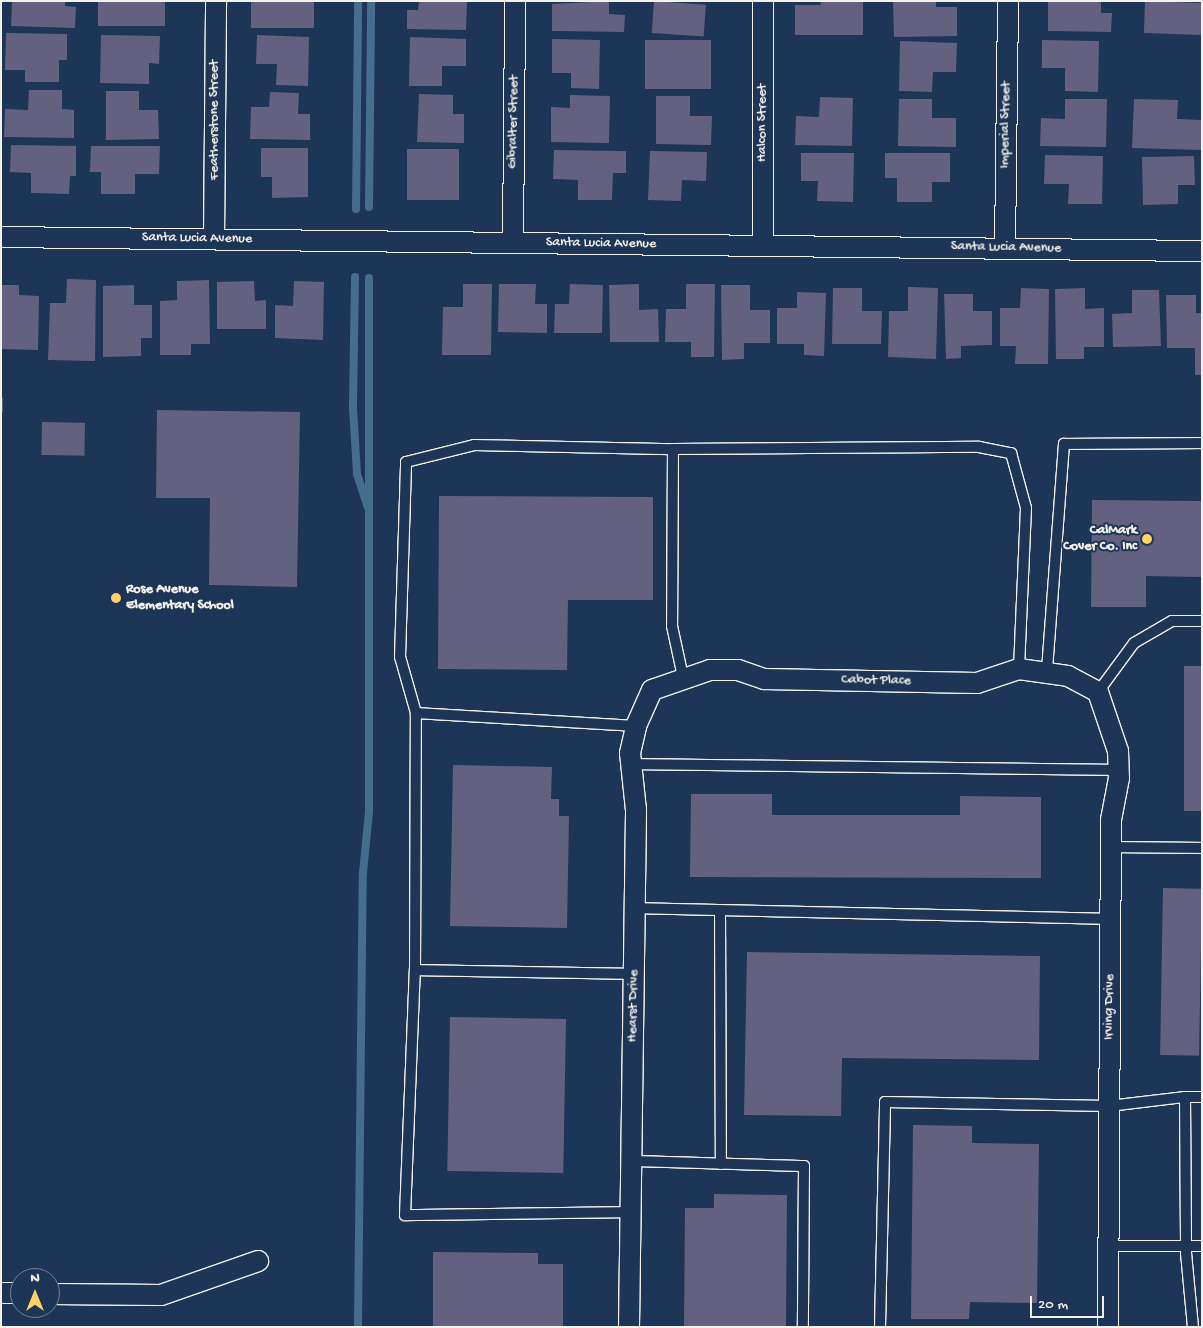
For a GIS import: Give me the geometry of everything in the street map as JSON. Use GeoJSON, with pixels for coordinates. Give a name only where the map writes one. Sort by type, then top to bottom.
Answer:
{"type":"FeatureCollection","features":[{"type":"Feature","properties":{"kind":"street","name":"Featherstone Street"},"geometry":{"type":"LineString","coordinates":[[214,239],[216,1]]}},
{"type":"Feature","properties":{"kind":"street","name":"Gibralter Street"},"geometry":{"type":"LineString","coordinates":[[513,243],[515,1]]}},
{"type":"Feature","properties":{"kind":"street","name":"Halcon Street"},"geometry":{"type":"LineString","coordinates":[[762,246],[763,1]]}},
{"type":"Feature","properties":{"kind":"street","name":"Imperial Street"},"geometry":{"type":"LineString","coordinates":[[1005,248],[1008,1]]}},
{"type":"Feature","properties":{"kind":"street","name":"Santa Lucia Avenue"},"geometry":{"type":"LineString","coordinates":[[1,237],[1202,251]]}},
{"type":"Feature","properties":{"kind":"street","name":"Cabot Place"},"geometry":{"type":"LineString","coordinates":[[652,690],[683,677],[738,670],[764,680],[977,683],[1019,669],[1047,670],[1098,692]]}},
{"type":"Feature","properties":{"kind":"street","name":"Hearst Drive"},"geometry":{"type":"LineString","coordinates":[[629,1327],[636,810],[630,764],[636,726],[652,690]]}},
{"type":"Feature","properties":{"kind":"street","name":"Irving Drive"},"geometry":{"type":"LineString","coordinates":[[1098,692],[1112,724],[1119,770],[1111,847],[1108,1327]]}},
{"type":"Feature","properties":{"kind":"street"},"geometry":{"type":"LineString","coordinates":[[60,1294],[161,1295],[258,1261]]}},
{"type":"Feature","properties":{"kind":"lane"},"geometry":{"type":"LineString","coordinates":[[1047,670],[1064,444],[1202,443]]}},
{"type":"Feature","properties":{"kind":"lane"},"geometry":{"type":"LineString","coordinates":[[630,1212],[405,1215],[415,970],[416,713],[400,657],[406,462],[474,445],[673,449],[979,447],[1011,453],[1026,508],[1019,669]]}},
{"type":"Feature","properties":{"kind":"lane"},"geometry":{"type":"LineString","coordinates":[[673,449],[672,626],[683,677]]}},
{"type":"Feature","properties":{"kind":"lane"},"geometry":{"type":"LineString","coordinates":[[1098,692],[1134,643],[1172,621],[1202,621]]}},
{"type":"Feature","properties":{"kind":"lane"},"geometry":{"type":"LineString","coordinates":[[416,713],[636,726]]}},
{"type":"Feature","properties":{"kind":"lane"},"geometry":{"type":"LineString","coordinates":[[630,764],[1119,770]]}},
{"type":"Feature","properties":{"kind":"lane"},"geometry":{"type":"LineString","coordinates":[[1111,847],[1202,848]]}},
{"type":"Feature","properties":{"kind":"lane"},"geometry":{"type":"LineString","coordinates":[[635,908],[1110,919]]}},
{"type":"Feature","properties":{"kind":"lane"},"geometry":{"type":"LineString","coordinates":[[720,910],[721,1164]]}},
{"type":"Feature","properties":{"kind":"lane"},"geometry":{"type":"LineString","coordinates":[[415,970],[634,974]]}},
{"type":"Feature","properties":{"kind":"lane"},"geometry":{"type":"LineString","coordinates":[[1184,1097],[1186,1246],[1193,1327]]}},
{"type":"Feature","properties":{"kind":"lane"},"geometry":{"type":"LineString","coordinates":[[880,1327],[885,1102],[1109,1106],[1184,1097],[1202,1097]]}},
{"type":"Feature","properties":{"kind":"lane"},"geometry":{"type":"LineString","coordinates":[[631,1161],[804,1166],[803,1327]]}},
{"type":"Feature","properties":{"kind":"lane"},"geometry":{"type":"LineString","coordinates":[[1108,1246],[1202,1246]]}},
{"type":"Feature","properties":{"kind":"building"},"geometry":{"type":"Polygon","coordinates":[[[12,1],[65,1],[65,6],[76,7],[75,28],[11,26],[12,1]]]}},
{"type":"Feature","properties":{"kind":"building"},"geometry":{"type":"Polygon","coordinates":[[[98,1],[165,1],[165,26],[98,26],[98,1]]]}},
{"type":"Feature","properties":{"kind":"building"},"geometry":{"type":"Polygon","coordinates":[[[251,1],[314,1],[314,28],[251,28],[251,1]]]}},
{"type":"Feature","properties":{"kind":"building"},"geometry":{"type":"Polygon","coordinates":[[[419,1],[467,1],[466,30],[407,29],[407,10],[418,10],[419,1]]]}},
{"type":"Feature","properties":{"kind":"building"},"geometry":{"type":"Polygon","coordinates":[[[609,1],[609,14],[625,15],[624,32],[552,31],[552,4],[609,1]]]}},
{"type":"Feature","properties":{"kind":"building"},"geometry":{"type":"Polygon","coordinates":[[[654,1],[706,5],[704,37],[652,33],[654,1]]]}},
{"type":"Feature","properties":{"kind":"building"},"geometry":{"type":"Polygon","coordinates":[[[820,1],[863,1],[863,35],[795,35],[795,5],[821,5],[820,1]]]}},
{"type":"Feature","properties":{"kind":"building"},"geometry":{"type":"Polygon","coordinates":[[[893,1],[936,1],[936,7],[957,7],[957,36],[894,37],[893,1]]]}},
{"type":"Feature","properties":{"kind":"building"},"geometry":{"type":"Polygon","coordinates":[[[1101,1],[1101,13],[1112,13],[1111,32],[1048,31],[1048,2],[1101,1]]]}},
{"type":"Feature","properties":{"kind":"building"},"geometry":{"type":"Polygon","coordinates":[[[1145,1],[1202,3],[1201,35],[1144,33],[1145,1]]]}},
{"type":"Feature","properties":{"kind":"building"},"geometry":{"type":"Polygon","coordinates":[[[6,33],[67,34],[67,60],[59,60],[59,82],[25,82],[25,70],[5,70],[6,33]]]}},
{"type":"Feature","properties":{"kind":"building"},"geometry":{"type":"Polygon","coordinates":[[[101,35],[160,36],[159,64],[149,63],[149,84],[100,83],[101,35]]]}},
{"type":"Feature","properties":{"kind":"building"},"geometry":{"type":"Polygon","coordinates":[[[257,35],[309,37],[308,86],[276,85],[277,64],[256,64],[257,35]]]}},
{"type":"Feature","properties":{"kind":"building"},"geometry":{"type":"Polygon","coordinates":[[[410,37],[466,39],[466,66],[442,66],[442,86],[409,86],[410,37]]]}},
{"type":"Feature","properties":{"kind":"building"},"geometry":{"type":"Polygon","coordinates":[[[552,39],[600,40],[599,89],[571,88],[571,73],[552,73],[552,39]]]}},
{"type":"Feature","properties":{"kind":"building"},"geometry":{"type":"Polygon","coordinates":[[[645,40],[711,40],[711,89],[645,89],[645,40]]]}},
{"type":"Feature","properties":{"kind":"building"},"geometry":{"type":"Polygon","coordinates":[[[1042,40],[1099,41],[1098,92],[1065,91],[1065,68],[1042,68],[1042,40]]]}},
{"type":"Feature","properties":{"kind":"building"},"geometry":{"type":"Polygon","coordinates":[[[900,41],[957,43],[956,72],[933,72],[932,92],[899,91],[900,41]]]}},
{"type":"Feature","properties":{"kind":"building"},"geometry":{"type":"Polygon","coordinates":[[[29,90],[62,90],[62,109],[74,110],[74,138],[4,137],[5,109],[28,110],[29,90]]]}},
{"type":"Feature","properties":{"kind":"building"},"geometry":{"type":"Polygon","coordinates":[[[106,91],[139,91],[139,110],[158,110],[159,139],[106,140],[106,91]]]}},
{"type":"Feature","properties":{"kind":"building"},"geometry":{"type":"Polygon","coordinates":[[[270,92],[299,93],[298,114],[310,114],[310,140],[250,139],[251,107],[269,107],[270,92]]]}},
{"type":"Feature","properties":{"kind":"building"},"geometry":{"type":"Polygon","coordinates":[[[419,94],[453,95],[453,114],[464,114],[464,143],[417,142],[419,94]]]}},
{"type":"Feature","properties":{"kind":"building"},"geometry":{"type":"Polygon","coordinates":[[[570,95],[610,96],[609,143],[551,142],[551,107],[570,108],[570,95]]]}},
{"type":"Feature","properties":{"kind":"building"},"geometry":{"type":"Polygon","coordinates":[[[656,96],[690,96],[690,116],[712,116],[711,145],[656,144],[656,96]]]}},
{"type":"Feature","properties":{"kind":"building"},"geometry":{"type":"Polygon","coordinates":[[[820,97],[853,98],[852,146],[795,145],[796,116],[819,117],[820,97]]]}},
{"type":"Feature","properties":{"kind":"building"},"geometry":{"type":"Polygon","coordinates":[[[899,99],[932,99],[932,118],[956,118],[956,147],[898,146],[899,99]]]}},
{"type":"Feature","properties":{"kind":"building"},"geometry":{"type":"Polygon","coordinates":[[[1065,99],[1107,99],[1106,147],[1040,146],[1041,118],[1065,119],[1065,99]]]}},
{"type":"Feature","properties":{"kind":"building"},"geometry":{"type":"Polygon","coordinates":[[[1134,99],[1178,100],[1177,119],[1202,120],[1201,150],[1132,148],[1134,99]]]}},
{"type":"Feature","properties":{"kind":"building"},"geometry":{"type":"Polygon","coordinates":[[[11,145],[76,146],[76,176],[70,176],[69,194],[31,193],[31,173],[10,172],[11,145]]]}},
{"type":"Feature","properties":{"kind":"building"},"geometry":{"type":"Polygon","coordinates":[[[91,146],[160,146],[159,174],[135,174],[135,194],[101,194],[101,172],[90,172],[91,146]]]}},
{"type":"Feature","properties":{"kind":"building"},"geometry":{"type":"Polygon","coordinates":[[[261,148],[308,148],[308,197],[272,198],[272,177],[261,177],[261,148]]]}},
{"type":"Feature","properties":{"kind":"building"},"geometry":{"type":"Polygon","coordinates":[[[407,149],[459,149],[459,200],[407,200],[407,149]]]}},
{"type":"Feature","properties":{"kind":"building"},"geometry":{"type":"Polygon","coordinates":[[[554,150],[626,151],[626,173],[613,173],[612,200],[578,200],[578,180],[553,179],[554,150]]]}},
{"type":"Feature","properties":{"kind":"building"},"geometry":{"type":"Polygon","coordinates":[[[650,151],[707,152],[706,181],[682,180],[681,201],[648,200],[650,151]]]}},
{"type":"Feature","properties":{"kind":"building"},"geometry":{"type":"Polygon","coordinates":[[[801,153],[854,153],[853,202],[817,201],[818,181],[801,181],[801,153]]]}},
{"type":"Feature","properties":{"kind":"building"},"geometry":{"type":"Polygon","coordinates":[[[885,153],[950,153],[950,182],[932,182],[932,202],[897,202],[897,178],[885,178],[885,153]]]}},
{"type":"Feature","properties":{"kind":"building"},"geometry":{"type":"Polygon","coordinates":[[[1045,155],[1103,156],[1102,204],[1068,204],[1069,184],[1044,184],[1045,155]]]}},
{"type":"Feature","properties":{"kind":"building"},"geometry":{"type":"Polygon","coordinates":[[[1194,156],[1195,185],[1178,185],[1178,204],[1143,205],[1142,157],[1194,156]]]}},
{"type":"Feature","properties":{"kind":"building"},"geometry":{"type":"Polygon","coordinates":[[[67,279],[96,280],[95,361],[48,360],[50,303],[66,303],[67,279]]]}},
{"type":"Feature","properties":{"kind":"building"},"geometry":{"type":"Polygon","coordinates":[[[209,280],[210,344],[191,344],[191,355],[160,355],[160,301],[177,300],[177,281],[209,280]]]}},
{"type":"Feature","properties":{"kind":"building"},"geometry":{"type":"Polygon","coordinates":[[[254,281],[255,301],[266,300],[266,329],[217,329],[217,282],[254,281]]]}},
{"type":"Feature","properties":{"kind":"building"},"geometry":{"type":"Polygon","coordinates":[[[294,281],[324,282],[323,340],[275,338],[275,305],[293,306],[294,281]]]}},
{"type":"Feature","properties":{"kind":"building"},"geometry":{"type":"Polygon","coordinates":[[[463,284],[492,284],[491,355],[442,355],[443,307],[463,307],[463,284]]]}},
{"type":"Feature","properties":{"kind":"building"},"geometry":{"type":"Polygon","coordinates":[[[499,284],[536,284],[535,304],[547,304],[547,333],[498,332],[499,284]]]}},
{"type":"Feature","properties":{"kind":"building"},"geometry":{"type":"Polygon","coordinates":[[[570,284],[603,285],[602,333],[554,333],[555,304],[569,304],[570,284]]]}},
{"type":"Feature","properties":{"kind":"building"},"geometry":{"type":"Polygon","coordinates":[[[639,284],[639,310],[658,309],[659,342],[610,342],[609,285],[639,284]]]}},
{"type":"Feature","properties":{"kind":"building"},"geometry":{"type":"Polygon","coordinates":[[[686,284],[715,284],[714,357],[691,357],[691,342],[665,342],[666,309],[686,309],[686,284]]]}},
{"type":"Feature","properties":{"kind":"building"},"geometry":{"type":"Polygon","coordinates":[[[1,285],[19,285],[19,295],[39,296],[38,350],[1,349],[1,285]]]}},
{"type":"Feature","properties":{"kind":"building"},"geometry":{"type":"Polygon","coordinates":[[[134,285],[134,305],[152,305],[152,338],[141,338],[141,356],[103,357],[103,286],[134,285]]]}},
{"type":"Feature","properties":{"kind":"building"},"geometry":{"type":"Polygon","coordinates":[[[721,285],[750,285],[750,310],[770,310],[770,343],[744,343],[744,359],[722,360],[721,285]]]}},
{"type":"Feature","properties":{"kind":"building"},"geometry":{"type":"Polygon","coordinates":[[[908,287],[938,288],[936,359],[888,357],[889,311],[908,311],[908,287]]]}},
{"type":"Feature","properties":{"kind":"building"},"geometry":{"type":"Polygon","coordinates":[[[833,288],[862,288],[862,311],[882,311],[881,344],[832,344],[833,288]]]}},
{"type":"Feature","properties":{"kind":"building"},"geometry":{"type":"Polygon","coordinates":[[[1021,288],[1049,289],[1048,364],[1015,364],[1016,346],[1000,346],[1000,308],[1020,308],[1021,288]]]}},
{"type":"Feature","properties":{"kind":"building"},"geometry":{"type":"Polygon","coordinates":[[[1085,288],[1085,309],[1104,308],[1104,347],[1084,347],[1084,359],[1056,359],[1055,289],[1085,288]]]}},
{"type":"Feature","properties":{"kind":"building"},"geometry":{"type":"Polygon","coordinates":[[[1132,290],[1159,290],[1161,346],[1113,347],[1112,314],[1132,313],[1132,290]]]}},
{"type":"Feature","properties":{"kind":"building"},"geometry":{"type":"Polygon","coordinates":[[[797,292],[826,293],[824,356],[804,355],[804,344],[777,344],[777,308],[797,308],[797,292]]]}},
{"type":"Feature","properties":{"kind":"building"},"geometry":{"type":"Polygon","coordinates":[[[944,294],[973,294],[973,311],[992,311],[992,345],[961,346],[961,358],[946,359],[944,294]]]}},
{"type":"Feature","properties":{"kind":"building"},"geometry":{"type":"Polygon","coordinates":[[[1166,295],[1196,295],[1196,313],[1202,313],[1202,375],[1195,375],[1195,348],[1167,348],[1166,295]]]}},
{"type":"Feature","properties":{"kind":"building"},"geometry":{"type":"Polygon","coordinates":[[[1,398],[3,398],[3,412],[1,412],[1,398]]]}},
{"type":"Feature","properties":{"kind":"building"},"geometry":{"type":"Polygon","coordinates":[[[157,410],[300,412],[297,587],[209,585],[210,498],[156,498],[157,410]]]}},
{"type":"Feature","properties":{"kind":"building"},"geometry":{"type":"Polygon","coordinates":[[[42,422],[85,423],[84,456],[41,455],[42,422]]]}},
{"type":"Feature","properties":{"kind":"building"},"geometry":{"type":"Polygon","coordinates":[[[439,496],[653,497],[653,600],[568,600],[567,670],[438,669],[439,496]]]}},
{"type":"Feature","properties":{"kind":"building","name":"CalMark Cover Co. Inc"},"geometry":{"type":"Polygon","coordinates":[[[1092,500],[1202,501],[1202,577],[1146,576],[1146,607],[1091,607],[1092,500]]]}},
{"type":"Feature","properties":{"kind":"building"},"geometry":{"type":"Polygon","coordinates":[[[1184,666],[1202,666],[1202,811],[1184,811],[1184,666]]]}},
{"type":"Feature","properties":{"kind":"building"},"geometry":{"type":"Polygon","coordinates":[[[453,765],[552,767],[551,799],[559,799],[559,816],[569,816],[567,928],[450,926],[453,765]]]}},
{"type":"Feature","properties":{"kind":"building"},"geometry":{"type":"Polygon","coordinates":[[[691,794],[772,794],[772,815],[960,815],[960,796],[1041,797],[1041,878],[690,877],[691,794]]]}},
{"type":"Feature","properties":{"kind":"building"},"geometry":{"type":"Polygon","coordinates":[[[1163,888],[1202,889],[1199,1056],[1160,1055],[1163,888]]]}},
{"type":"Feature","properties":{"kind":"building"},"geometry":{"type":"Polygon","coordinates":[[[747,952],[1040,956],[1039,1060],[842,1058],[841,1116],[744,1115],[747,952]]]}},
{"type":"Feature","properties":{"kind":"building"},"geometry":{"type":"Polygon","coordinates":[[[450,1017],[566,1019],[563,1173],[447,1171],[450,1017]]]}},
{"type":"Feature","properties":{"kind":"building"},"geometry":{"type":"Polygon","coordinates":[[[913,1125],[972,1126],[972,1143],[1039,1144],[1037,1303],[970,1302],[969,1319],[911,1319],[913,1125]]]}},
{"type":"Feature","properties":{"kind":"building"},"geometry":{"type":"Polygon","coordinates":[[[714,1194],[787,1195],[786,1327],[684,1327],[685,1208],[714,1208],[714,1194]]]}},
{"type":"Feature","properties":{"kind":"building"},"geometry":{"type":"Polygon","coordinates":[[[433,1252],[538,1253],[538,1264],[563,1264],[563,1327],[433,1327],[433,1252]]]}},
{"type":"Feature","properties":{"kind":"waterway"},"geometry":{"type":"LineString","coordinates":[[356,209],[358,1]]}},
{"type":"Feature","properties":{"kind":"waterway"},"geometry":{"type":"LineString","coordinates":[[369,207],[371,1]]}},
{"type":"Feature","properties":{"kind":"waterway"},"geometry":{"type":"LineString","coordinates":[[355,277],[353,408],[357,474],[368,508]]}},
{"type":"Feature","properties":{"kind":"waterway"},"geometry":{"type":"LineString","coordinates":[[358,1327],[363,873],[369,812],[369,278]]}},
{"type":"Feature","properties":{"kind":"place","name":"CalMark Cover Co. Inc"},"geometry":{"type":"Point","coordinates":[1147,539]}},
{"type":"Feature","properties":{"kind":"place","name":"Rose Avenue Elementary School"},"geometry":{"type":"Point","coordinates":[116,598]}}]}
